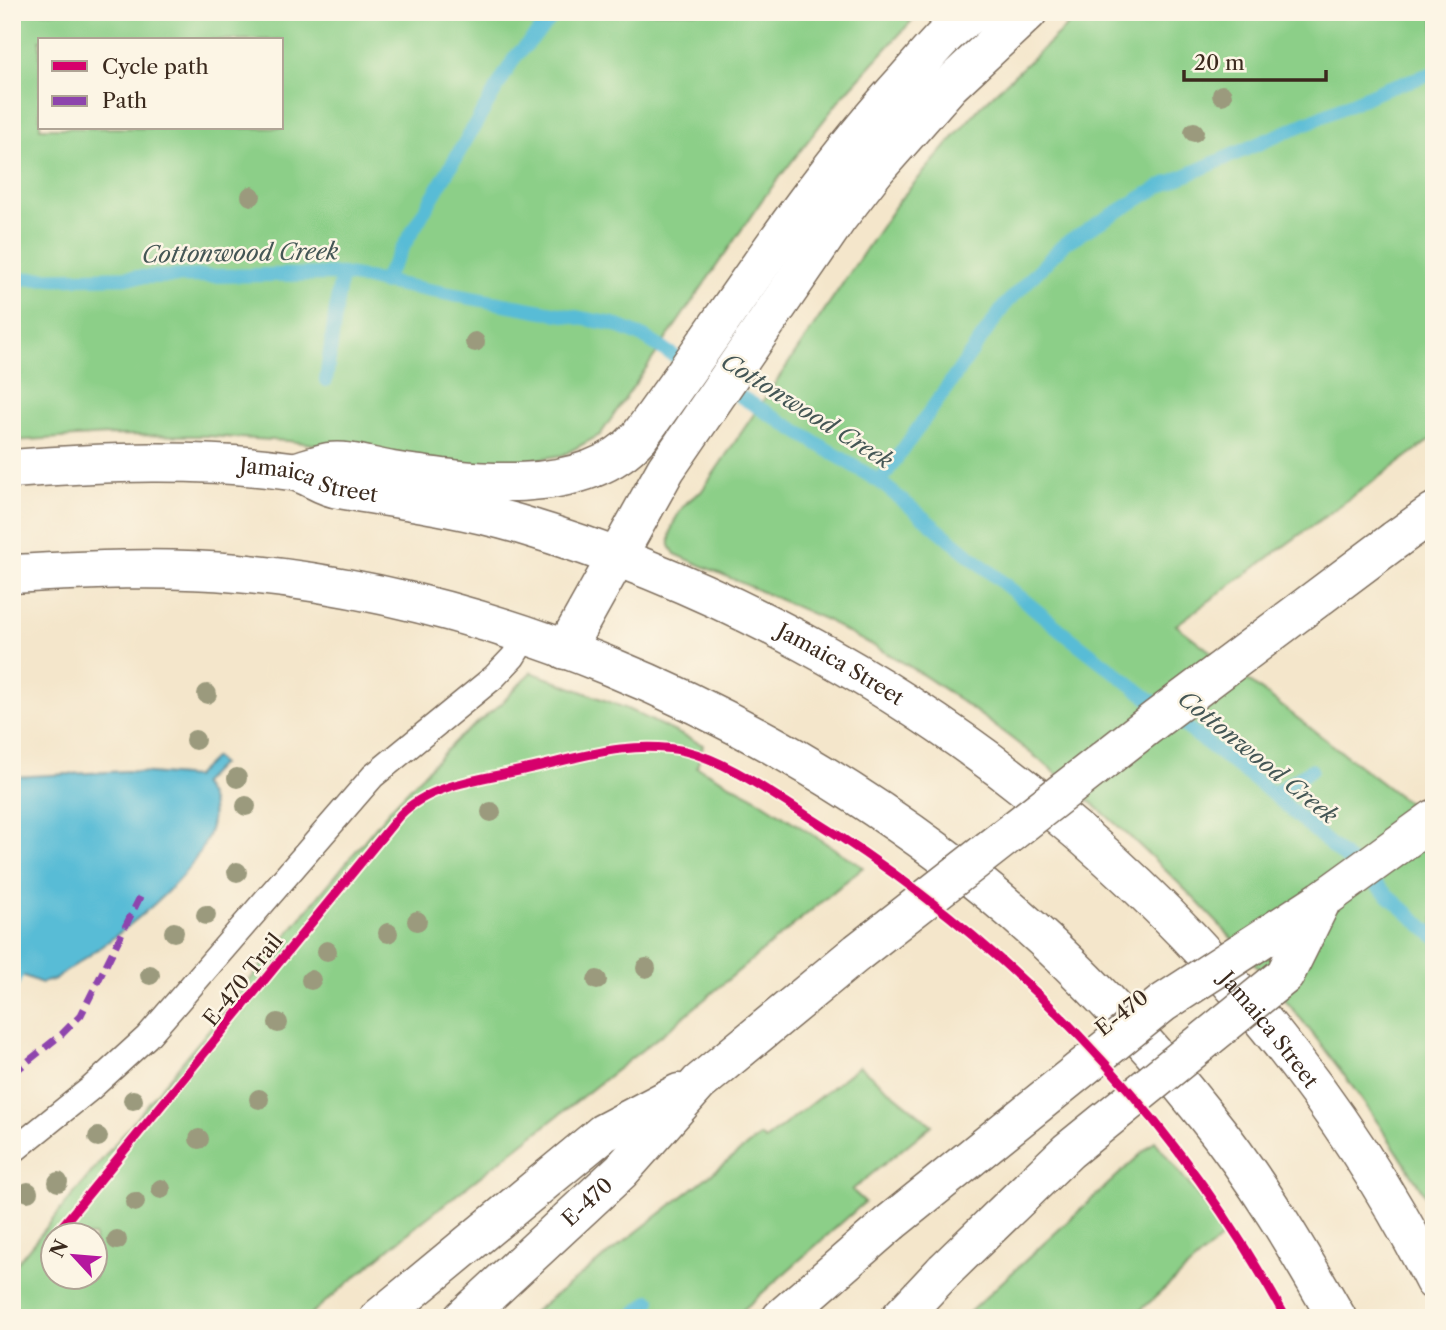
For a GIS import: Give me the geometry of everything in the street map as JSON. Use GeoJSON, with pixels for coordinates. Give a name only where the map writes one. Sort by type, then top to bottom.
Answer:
{"type":"FeatureCollection","features":[{"type":"Feature","properties":{"kind":"main road"},"geometry":{"type":"LineString","coordinates":[[297,471],[331,462],[466,482],[530,481],[591,467],[631,446],[777,239],[857,134],[921,63],[976,12]]}},
{"type":"Feature","properties":{"kind":"main road"},"geometry":{"type":"LineString","coordinates":[[565,650],[666,469],[856,194],[905,135],[972,62],[1028,12]]}},
{"type":"Feature","properties":{"kind":"main road","name":"Jamaica Street"},"geometry":{"type":"LineString","coordinates":[[12,469],[180,463],[297,471],[331,488],[464,510],[517,524],[615,558],[723,603],[870,682],[1016,781],[1100,851],[1197,946],[1291,1056],[1370,1170],[1434,1281]]}},
{"type":"Feature","properties":{"kind":"main road","name":"E-470"},"geometry":{"type":"LineString","coordinates":[[463,1318],[621,1171],[699,1083],[858,952],[1042,807],[1434,512]]}},
{"type":"Feature","properties":{"kind":"main road"},"geometry":{"type":"LineString","coordinates":[[12,574],[150,569],[265,576],[393,599],[526,636],[565,650],[704,710],[811,769],[944,856],[1035,932],[1130,1027],[1208,1119],[1274,1213],[1338,1318]]}},
{"type":"Feature","properties":{"kind":"main road","name":"E-470"},"geometry":{"type":"LineString","coordinates":[[781,1318],[890,1223],[1163,1003],[1322,900],[1434,819]]}},
{"type":"Feature","properties":{"kind":"main road"},"geometry":{"type":"LineString","coordinates":[[900,1318],[1068,1151],[1285,975],[1322,900]]}},
{"type":"Feature","properties":{"kind":"main road"},"geometry":{"type":"LineString","coordinates":[[379,1318],[603,1133],[699,1083]]}},
{"type":"Feature","properties":{"kind":"lane"},"geometry":{"type":"LineString","coordinates":[[12,1152],[90,1089],[147,1037],[361,788],[494,677],[513,657],[526,636]]}},
{"type":"Feature","properties":{"kind":"green space"},"geometry":{"type":"Polygon","coordinates":[[[12,12],[920,12],[842,97],[762,200],[600,435],[563,455],[492,467],[288,441],[208,436],[108,435],[12,441],[12,12]]]}},
{"type":"Feature","properties":{"kind":"green space"},"geometry":{"type":"Polygon","coordinates":[[[1082,12],[1434,12],[1434,437],[1176,625],[1434,823],[1434,1210],[1344,1075],[1295,1012],[1244,952],[1132,838],[1071,785],[1007,735],[896,658],[829,621],[675,554],[670,546],[671,530],[682,508],[701,492],[898,202],[980,107],[1082,12]]]}},
{"type":"Feature","properties":{"kind":"green space"},"geometry":{"type":"Polygon","coordinates":[[[531,672],[625,708],[703,745],[697,767],[751,795],[863,867],[669,1029],[419,1224],[306,1318],[12,1318],[12,1269],[38,1237],[38,1292],[108,1292],[108,1222],[51,1222],[392,807],[456,740],[502,703],[531,672]]]}},
{"type":"Feature","properties":{"kind":"green space"},"geometry":{"type":"Polygon","coordinates":[[[859,1066],[932,1125],[852,1190],[865,1202],[734,1318],[526,1318],[760,1136],[765,1140],[859,1066]]]}},
{"type":"Feature","properties":{"kind":"green space"},"geometry":{"type":"Polygon","coordinates":[[[1155,1141],[1227,1233],[1132,1318],[963,1318],[1155,1141]]]}},
{"type":"Feature","properties":{"kind":"water"},"geometry":{"type":"Polygon","coordinates":[[[215,757],[221,764],[201,784],[212,809],[207,837],[190,866],[164,895],[134,922],[53,980],[41,983],[12,971],[12,777],[128,771],[194,777],[215,757]]]}},
{"type":"Feature","properties":{"kind":"waterway"},"geometry":{"type":"LineString","coordinates":[[382,283],[515,57],[558,12]]}},
{"type":"Feature","properties":{"kind":"waterway"},"geometry":{"type":"LineString","coordinates":[[880,482],[1005,305],[1065,243],[1159,187],[1387,88],[1434,73]]}},
{"type":"Feature","properties":{"kind":"waterway","name":"Cottonwood Creek"},"geometry":{"type":"LineString","coordinates":[[12,279],[341,274],[613,324],[644,337],[690,366]]}},
{"type":"Feature","properties":{"kind":"waterway"},"geometry":{"type":"LineString","coordinates":[[326,380],[341,274]]}},
{"type":"Feature","properties":{"kind":"waterway","name":"Cottonwood Creek"},"geometry":{"type":"LineString","coordinates":[[725,387],[880,482],[1069,637],[1273,794],[1434,936]]}},
{"type":"Feature","properties":{"kind":"waterway"},"geometry":{"type":"LineString","coordinates":[[1273,794],[1311,770]]}},
{"type":"Feature","properties":{"kind":"waterway"},"geometry":{"type":"LineString","coordinates":[[12,984],[24,956]]}},
{"type":"Feature","properties":{"kind":"waterway"},"geometry":{"type":"LineString","coordinates":[[630,1318],[650,1301]]}},
{"type":"Feature","properties":{"kind":"marked path"},"geometry":{"type":"LineString","coordinates":[[12,1074],[81,1015],[140,897]]}},
{"type":"Feature","properties":{"kind":"cycle path","name":"E-470 Trail"},"geometry":{"type":"LineString","coordinates":[[66,1222],[400,815],[413,804],[459,784],[605,751],[665,748],[685,751],[716,762],[806,815],[880,864],[950,917],[1016,974],[1079,1035],[1137,1100],[1191,1169],[1241,1242],[1286,1318]]}}]}
